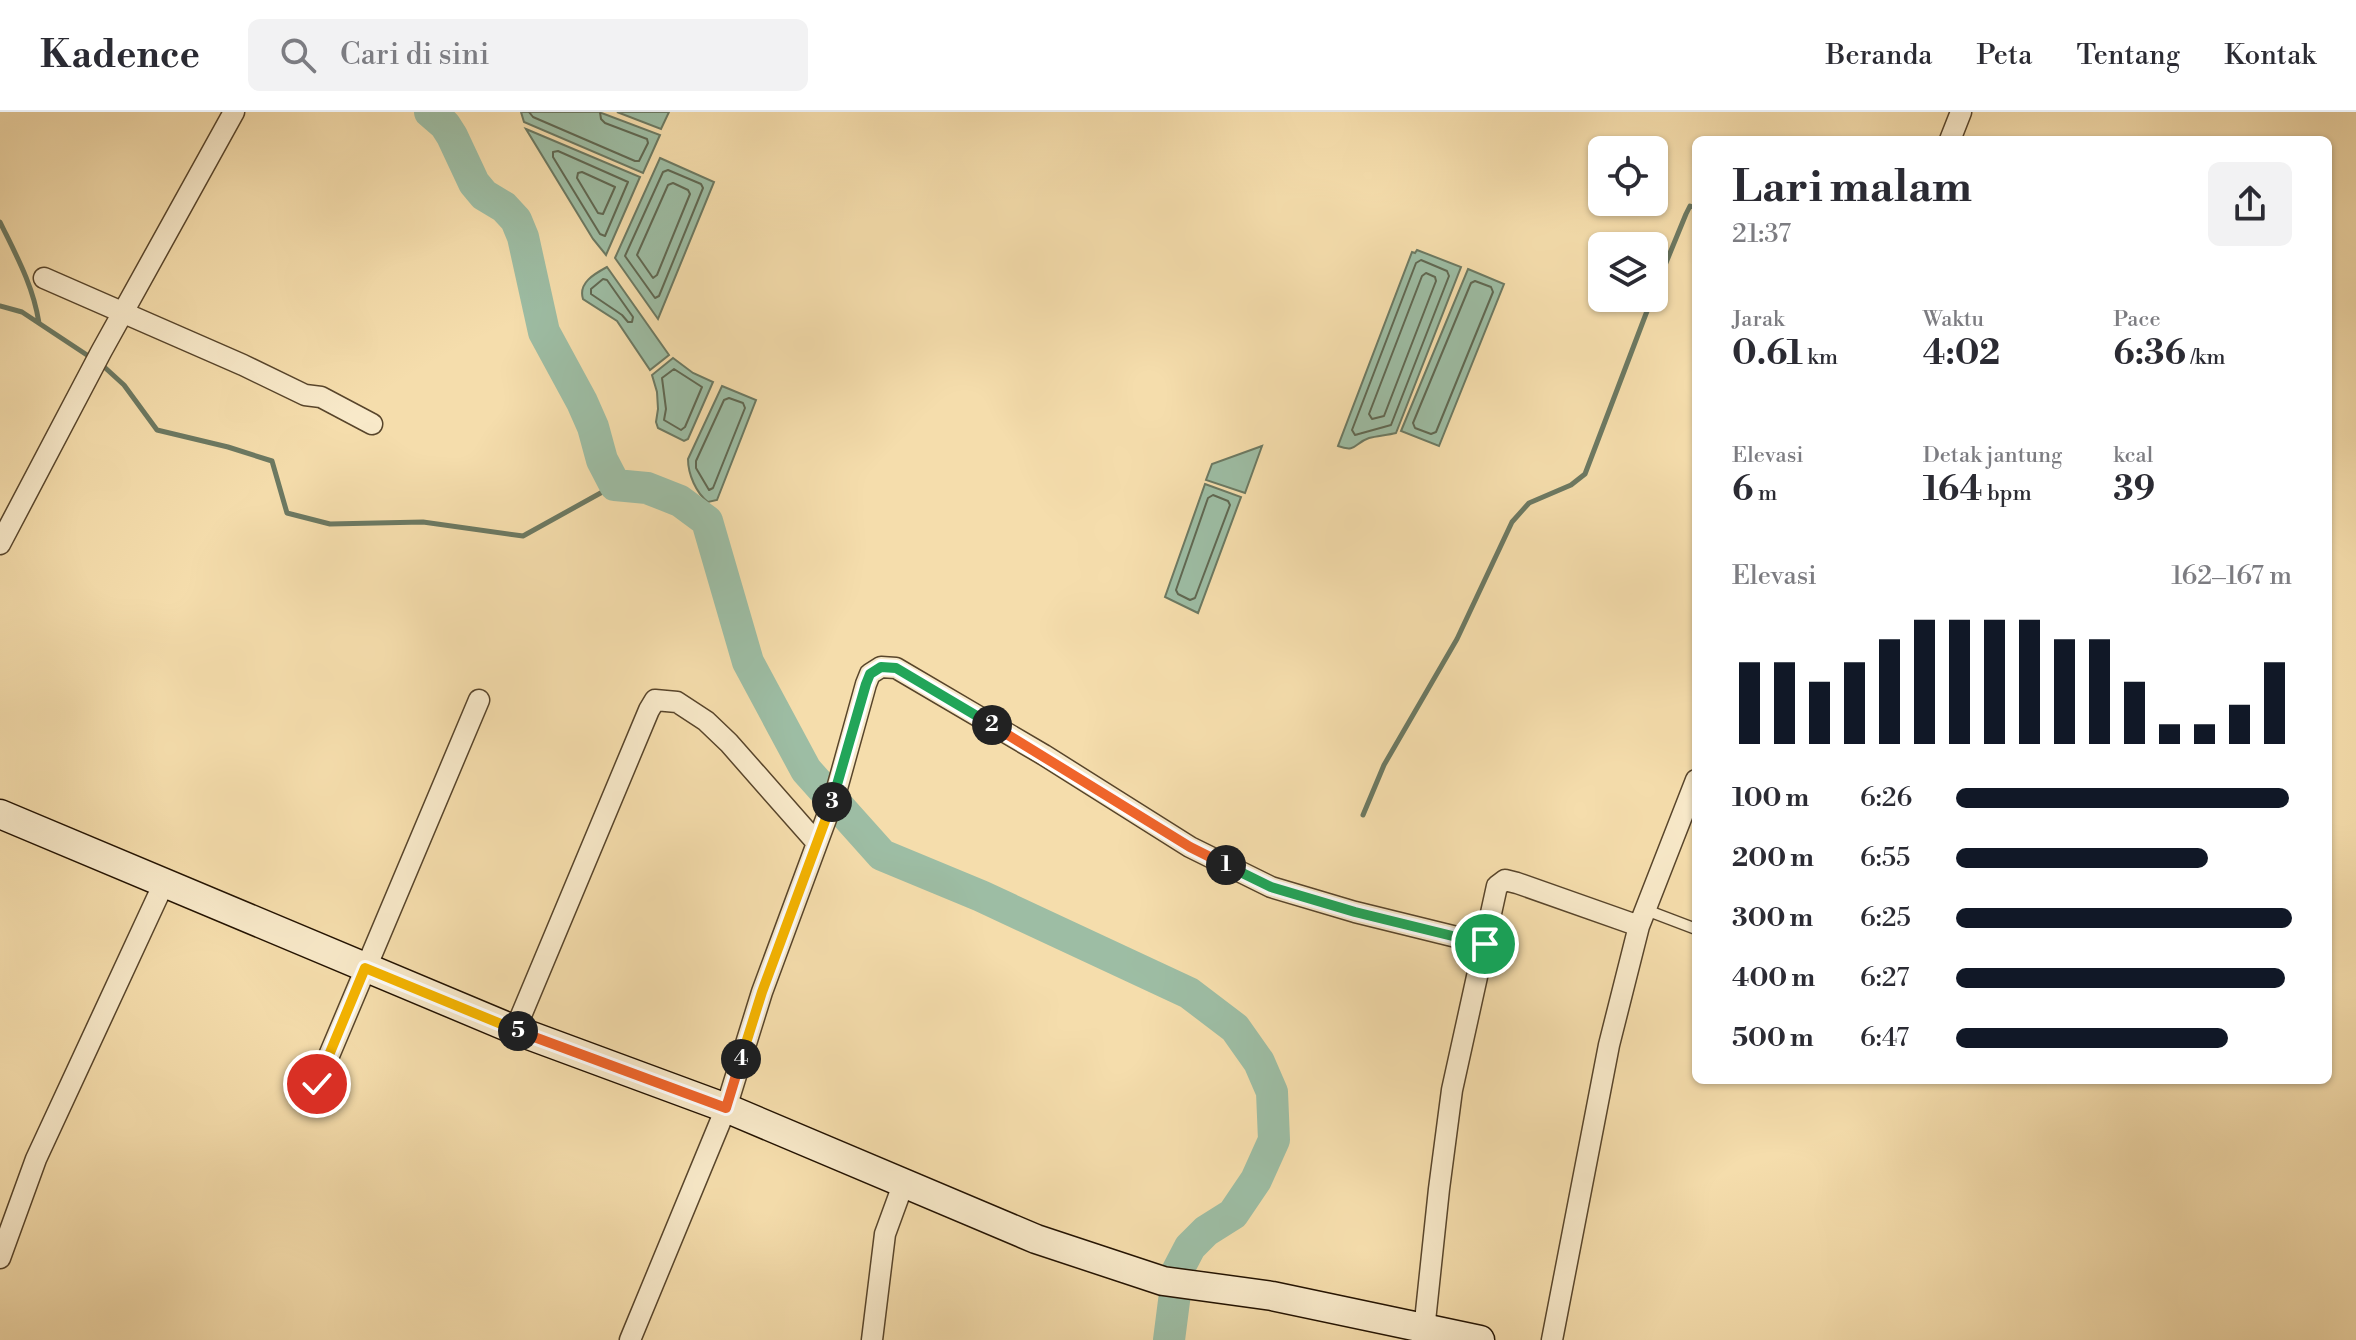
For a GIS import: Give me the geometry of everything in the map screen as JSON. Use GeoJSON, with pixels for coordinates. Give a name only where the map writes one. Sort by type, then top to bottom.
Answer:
{"type":"FeatureCollection","features":[{"type":"Feature","properties":{"kind":"street"},"geometry":{"type":"LineString","coordinates":[[0,544],[98,358],[234,112]]}},
{"type":"Feature","properties":{"kind":"street"},"geometry":{"type":"LineString","coordinates":[[1952,136],[1961,112]]}},
{"type":"Feature","properties":{"kind":"street"},"geometry":{"type":"LineString","coordinates":[[44,278],[305,395],[321,397],[372,424]]}},
{"type":"Feature","properties":{"kind":"street"},"geometry":{"type":"LineString","coordinates":[[630,1340],[726,1108],[762,992],[836,792],[866,684],[870,674],[881,667],[896,668],[1044,755],[1190,847],[1271,887],[1355,912],[1485,944]]}},
{"type":"Feature","properties":{"kind":"street"},"geometry":{"type":"LineString","coordinates":[[317,1084],[479,700]]}},
{"type":"Feature","properties":{"kind":"street"},"geometry":{"type":"LineString","coordinates":[[515,1030],[655,700],[677,702],[706,721],[819,837]]}},
{"type":"Feature","properties":{"kind":"street"},"geometry":{"type":"LineString","coordinates":[[1552,1340],[1609,1045],[1642,918],[1692,790]]}},
{"type":"Feature","properties":{"kind":"street"},"geometry":{"type":"LineString","coordinates":[[0,814],[515,1030],[726,1108],[1036,1239],[1163,1281],[1272,1296],[1424,1334],[1480,1340]]}},
{"type":"Feature","properties":{"kind":"street"},"geometry":{"type":"LineString","coordinates":[[1424,1334],[1452,1090],[1494,892],[1505,880],[1642,918]]}},
{"type":"Feature","properties":{"kind":"street"},"geometry":{"type":"LineString","coordinates":[[0,1258],[36,1159],[164,883]]}},
{"type":"Feature","properties":{"kind":"street"},"geometry":{"type":"LineString","coordinates":[[872,1340],[885,1234],[904,1182]]}},
{"type":"Feature","properties":{"kind":"lane"},"geometry":{"type":"LineString","coordinates":[[1642,918],[1692,928]]}},
{"type":"Feature","properties":{"kind":"water"},"geometry":{"type":"Polygon","coordinates":[[[521,112],[599,112],[660,135],[643,173],[524,122],[521,112]]]}},
{"type":"Feature","properties":{"kind":"water"},"geometry":{"type":"Polygon","coordinates":[[[617,112],[669,112],[661,129],[617,112]]]}},
{"type":"Feature","properties":{"kind":"water"},"geometry":{"type":"Polygon","coordinates":[[[526,129],[640,177],[606,255],[593,239],[526,129]]]}},
{"type":"Feature","properties":{"kind":"water"},"geometry":{"type":"Polygon","coordinates":[[[660,158],[714,182],[658,319],[615,258],[660,158]]]}},
{"type":"Feature","properties":{"kind":"water"},"geometry":{"type":"Polygon","coordinates":[[[1417,250],[1461,267],[1396,433],[1369,438],[1352,448],[1338,446],[1412,252],[1417,250]]]}},
{"type":"Feature","properties":{"kind":"water"},"geometry":{"type":"Polygon","coordinates":[[[607,267],[669,355],[650,370],[617,321],[583,299],[585,284],[607,267]]]}},
{"type":"Feature","properties":{"kind":"water"},"geometry":{"type":"Polygon","coordinates":[[[1468,269],[1504,284],[1439,446],[1401,431],[1468,269]]]}},
{"type":"Feature","properties":{"kind":"water"},"geometry":{"type":"Polygon","coordinates":[[[673,358],[693,373],[713,382],[688,439],[684,441],[658,428],[656,422],[657,392],[652,375],[673,358]]]}},
{"type":"Feature","properties":{"kind":"water"},"geometry":{"type":"Polygon","coordinates":[[[722,386],[756,400],[717,500],[708,502],[694,483],[688,459],[722,386]]]}},
{"type":"Feature","properties":{"kind":"water"},"geometry":{"type":"Polygon","coordinates":[[[1262,446],[1245,493],[1206,480],[1212,464],[1262,446]]]}},
{"type":"Feature","properties":{"kind":"water"},"geometry":{"type":"Polygon","coordinates":[[[1205,484],[1241,497],[1198,613],[1165,597],[1205,484]]]}},
{"type":"Feature","properties":{"kind":"waterway"},"geometry":{"type":"LineString","coordinates":[[430,112],[452,136],[474,183],[516,220],[523,237],[544,332],[582,402],[602,460],[615,485],[647,488],[680,501],[707,521],[748,662],[806,770],[882,855],[981,896],[1189,993],[1235,1028],[1259,1062],[1272,1092],[1274,1140],[1256,1180],[1233,1214],[1206,1231],[1190,1247],[1178,1270],[1169,1340]]}},
{"type":"Feature","properties":{"kind":"waterway"},"geometry":{"type":"LineString","coordinates":[[1668,258],[1692,207]]}},
{"type":"Feature","properties":{"kind":"waterway"},"geometry":{"type":"LineString","coordinates":[[0,222],[28,283],[39,323]]}},
{"type":"Feature","properties":{"kind":"waterway"},"geometry":{"type":"LineString","coordinates":[[0,306],[22,312],[93,359]]}},
{"type":"Feature","properties":{"kind":"waterway"},"geometry":{"type":"LineString","coordinates":[[1363,815],[1384,765],[1457,639],[1512,522],[1529,503],[1571,485],[1585,474],[1647,312]]}},
{"type":"Feature","properties":{"kind":"waterway"},"geometry":{"type":"LineString","coordinates":[[101,364],[124,385],[157,430],[272,461],[287,513],[330,524],[423,522],[523,536],[615,485]]}},
{"type":"Feature","properties":{"kind":"route"},"geometry":{"type":"LineString","coordinates":[[317,1084],[365,968],[515,1030],[726,1108],[762,992],[836,792],[866,684],[870,674],[881,667],[896,668],[1044,755],[1190,847],[1271,887],[1355,912],[1485,944]]}}]}
